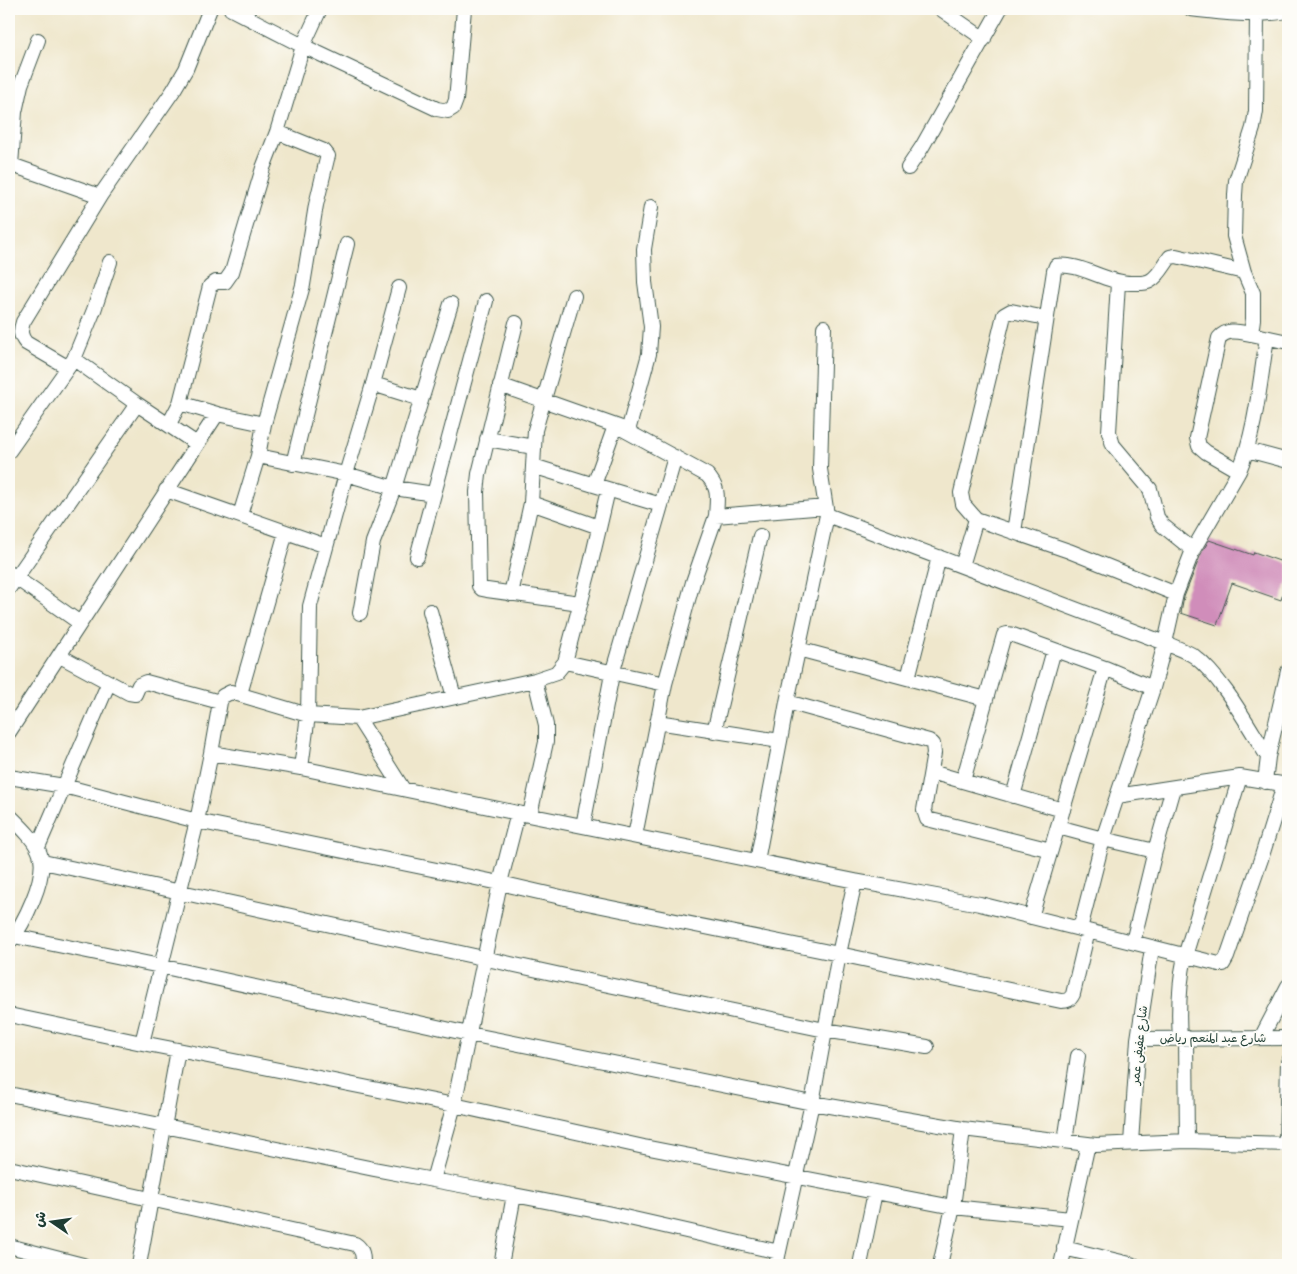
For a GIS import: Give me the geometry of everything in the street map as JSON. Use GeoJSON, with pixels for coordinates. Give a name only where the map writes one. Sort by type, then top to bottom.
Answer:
{"type":"FeatureCollection","features":[{"type":"Feature","properties":{"kind":"street"},"geometry":{"type":"LineString","coordinates":[[197,444],[169,424],[70,363],[26,343],[21,337],[20,330],[23,322],[100,196],[174,91],[186,69],[210,9]]}},
{"type":"Feature","properties":{"kind":"street"},"geometry":{"type":"LineString","coordinates":[[231,9],[303,46],[437,109],[448,111],[454,108],[456,100],[464,9]]}},
{"type":"Feature","properties":{"kind":"street"},"geometry":{"type":"LineString","coordinates":[[169,424],[180,403],[210,286],[216,282],[225,282],[232,272],[263,168],[277,132],[303,46],[320,9]]}},
{"type":"Feature","properties":{"kind":"street"},"geometry":{"type":"LineString","coordinates":[[940,9],[984,39]]}},
{"type":"Feature","properties":{"kind":"street"},"geometry":{"type":"LineString","coordinates":[[908,168],[922,147],[1000,9]]}},
{"type":"Feature","properties":{"kind":"street"},"geometry":{"type":"LineString","coordinates":[[1191,9],[1257,14],[1288,12]]}},
{"type":"Feature","properties":{"kind":"street"},"geometry":{"type":"LineString","coordinates":[[1251,334],[1254,293],[1244,272],[1234,236],[1236,181],[1253,128],[1256,111],[1257,14]]}},
{"type":"Feature","properties":{"kind":"street"},"geometry":{"type":"LineString","coordinates":[[38,40],[21,85],[15,112],[10,164],[100,196]]}},
{"type":"Feature","properties":{"kind":"street"},"geometry":{"type":"LineString","coordinates":[[240,515],[258,456],[264,424],[303,285],[316,204],[328,156],[324,151],[277,132]]}},
{"type":"Feature","properties":{"kind":"street"},"geometry":{"type":"LineString","coordinates":[[594,485],[621,429],[649,354],[651,327],[644,282],[644,249],[651,207]]}},
{"type":"Feature","properties":{"kind":"street"},"geometry":{"type":"LineString","coordinates":[[294,464],[348,244]]}},
{"type":"Feature","properties":{"kind":"street"},"geometry":{"type":"LineString","coordinates":[[1014,532],[1046,318],[1056,266],[1069,264],[1118,283],[1142,284],[1151,281],[1157,276],[1170,257],[1176,256],[1244,272]]}},
{"type":"Feature","properties":{"kind":"street"},"geometry":{"type":"LineString","coordinates":[[9,451],[70,363],[94,310],[110,262]]}},
{"type":"Feature","properties":{"kind":"street"},"geometry":{"type":"LineString","coordinates":[[1118,283],[1109,432],[1113,445],[1150,489],[1157,517],[1162,525],[1192,550]]}},
{"type":"Feature","properties":{"kind":"street"},"geometry":{"type":"LineString","coordinates":[[301,768],[308,715],[310,606],[399,288]]}},
{"type":"Feature","properties":{"kind":"street"},"geometry":{"type":"LineString","coordinates":[[511,594],[531,504],[535,430],[574,296]]}},
{"type":"Feature","properties":{"kind":"street"},"geometry":{"type":"LineString","coordinates":[[417,556],[486,301]]}},
{"type":"Feature","properties":{"kind":"street"},"geometry":{"type":"LineString","coordinates":[[360,613],[373,542],[394,488],[451,304]]}},
{"type":"Feature","properties":{"kind":"street"},"geometry":{"type":"LineString","coordinates":[[1046,318],[1011,311],[1004,315],[961,493],[963,504],[976,519],[1069,551],[1176,594]]}},
{"type":"Feature","properties":{"kind":"street"},"geometry":{"type":"LineString","coordinates":[[516,323],[486,439],[479,474],[477,492],[478,580],[482,589],[580,603]]}},
{"type":"Feature","properties":{"kind":"street"},"geometry":{"type":"LineString","coordinates":[[757,861],[787,702],[827,511],[820,462],[824,327]]}},
{"type":"Feature","properties":{"kind":"street"},"geometry":{"type":"LineString","coordinates":[[1239,471],[1206,452],[1199,446],[1197,438],[1219,338],[1224,333],[1230,331],[1288,342]]}},
{"type":"Feature","properties":{"kind":"street"},"geometry":{"type":"LineString","coordinates":[[9,777],[64,786],[197,821],[1067,1001],[1073,994],[1103,839],[1153,688],[1176,594],[1192,550],[1239,471],[1247,450],[1267,338]]}},
{"type":"Feature","properties":{"kind":"street"},"geometry":{"type":"LineString","coordinates":[[373,384],[421,399]]}},
{"type":"Feature","properties":{"kind":"street"},"geometry":{"type":"LineString","coordinates":[[500,385],[621,429],[707,475],[714,482],[717,490],[716,516],[693,582],[665,684],[635,836]]}},
{"type":"Feature","properties":{"kind":"street"},"geometry":{"type":"LineString","coordinates":[[180,403],[217,414],[264,424]]}},
{"type":"Feature","properties":{"kind":"street"},"geometry":{"type":"LineString","coordinates":[[80,623],[11,579],[137,404]]}},
{"type":"Feature","properties":{"kind":"street"},"geometry":{"type":"LineString","coordinates":[[9,729],[60,656],[217,414]]}},
{"type":"Feature","properties":{"kind":"street"},"geometry":{"type":"LineString","coordinates":[[486,439],[534,447]]}},
{"type":"Feature","properties":{"kind":"street"},"geometry":{"type":"LineString","coordinates":[[1247,450],[1288,461]]}},
{"type":"Feature","properties":{"kind":"street"},"geometry":{"type":"LineString","coordinates":[[258,456],[346,474],[394,488],[434,494]]}},
{"type":"Feature","properties":{"kind":"street"},"geometry":{"type":"LineString","coordinates":[[583,826],[612,674],[675,457]]}},
{"type":"Feature","properties":{"kind":"street"},"geometry":{"type":"LineString","coordinates":[[534,466],[661,505]]}},
{"type":"Feature","properties":{"kind":"street"},"geometry":{"type":"LineString","coordinates":[[166,490],[326,546]]}},
{"type":"Feature","properties":{"kind":"street"},"geometry":{"type":"LineString","coordinates":[[142,1043],[197,821],[220,702],[226,693],[240,694],[308,715],[358,718],[535,680],[556,672],[565,662],[608,490]]}},
{"type":"Feature","properties":{"kind":"street"},"geometry":{"type":"LineString","coordinates":[[531,504],[599,527]]}},
{"type":"Feature","properties":{"kind":"street"},"geometry":{"type":"LineString","coordinates":[[716,516],[827,511],[962,566],[1165,643],[1193,656],[1210,672],[1238,710],[1268,757]]}},
{"type":"Feature","properties":{"kind":"street"},"geometry":{"type":"LineString","coordinates":[[962,566],[976,519]]}},
{"type":"Feature","properties":{"kind":"street"},"geometry":{"type":"LineString","coordinates":[[240,694],[286,532]]}},
{"type":"Feature","properties":{"kind":"street"},"geometry":{"type":"LineString","coordinates":[[714,732],[760,536]]}},
{"type":"Feature","properties":{"kind":"street"},"geometry":{"type":"LineString","coordinates":[[908,678],[940,557]]}},
{"type":"Feature","properties":{"kind":"street"},"geometry":{"type":"LineString","coordinates":[[430,611],[454,697]]}},
{"type":"Feature","properties":{"kind":"street"},"geometry":{"type":"LineString","coordinates":[[963,781],[1004,635],[1013,635],[1105,668],[1153,688]]}},
{"type":"Feature","properties":{"kind":"street"},"geometry":{"type":"LineString","coordinates":[[798,649],[986,699]]}},
{"type":"Feature","properties":{"kind":"street"},"geometry":{"type":"LineString","coordinates":[[1013,796],[1054,650]]}},
{"type":"Feature","properties":{"kind":"street"},"geometry":{"type":"LineString","coordinates":[[60,656],[132,694],[136,692],[139,685],[146,682],[220,702]]}},
{"type":"Feature","properties":{"kind":"street"},"geometry":{"type":"LineString","coordinates":[[565,662],[612,674],[665,684]]}},
{"type":"Feature","properties":{"kind":"street"},"geometry":{"type":"LineString","coordinates":[[1031,917],[1105,668]]}},
{"type":"Feature","properties":{"kind":"street"},"geometry":{"type":"LineString","coordinates":[[1265,782],[1268,757],[1288,671]]}},
{"type":"Feature","properties":{"kind":"street"},"geometry":{"type":"LineString","coordinates":[[433,1180],[454,1105],[500,883],[546,742],[546,725],[535,680]]}},
{"type":"Feature","properties":{"kind":"street"},"geometry":{"type":"LineString","coordinates":[[38,847],[109,682]]}},
{"type":"Feature","properties":{"kind":"street"},"geometry":{"type":"LineString","coordinates":[[787,702],[929,741],[933,744],[934,748],[924,810],[927,820],[1051,850]]}},
{"type":"Feature","properties":{"kind":"street"},"geometry":{"type":"LineString","coordinates":[[358,718],[403,789]]}},
{"type":"Feature","properties":{"kind":"street"},"geometry":{"type":"LineString","coordinates":[[657,722],[780,741]]}},
{"type":"Feature","properties":{"kind":"street"},"geometry":{"type":"LineString","coordinates":[[210,753],[301,768],[855,881],[980,904],[1184,956],[1223,964],[1286,785],[1240,777],[1117,796]]}},
{"type":"Feature","properties":{"kind":"street"},"geometry":{"type":"LineString","coordinates":[[931,772],[1063,810]]}},
{"type":"Feature","properties":{"kind":"street"},"geometry":{"type":"LineString","coordinates":[[1187,1141],[1183,1039],[1178,1011],[1184,956],[1240,777]]}},
{"type":"Feature","properties":{"kind":"street"},"geometry":{"type":"LineString","coordinates":[[1133,942],[1155,851],[1173,788]]}},
{"type":"Feature","properties":{"kind":"street"},"geometry":{"type":"LineString","coordinates":[[9,815],[38,847],[43,862],[34,899],[12,940],[160,966],[468,1034],[812,1103],[963,1130],[1088,1144],[1187,1141],[1287,1144],[1288,1062]]}},
{"type":"Feature","properties":{"kind":"street"},"geometry":{"type":"LineString","coordinates":[[1058,827],[1155,851]]}},
{"type":"Feature","properties":{"kind":"street"},"geometry":{"type":"LineString","coordinates":[[43,862],[485,959],[825,1030],[927,1047]]}},
{"type":"Feature","properties":{"kind":"street"},"geometry":{"type":"LineString","coordinates":[[9,1094],[374,1170],[607,1213],[778,1259],[812,1103],[839,954],[855,881]]}},
{"type":"Feature","properties":{"kind":"street","name":"شارع عفيفى عمر"},"geometry":{"type":"LineString","coordinates":[[1131,1143],[1138,1038],[1152,948]]}},
{"type":"Feature","properties":{"kind":"street"},"geometry":{"type":"LineString","coordinates":[[1261,1038],[1288,986]]}},
{"type":"Feature","properties":{"kind":"street"},"geometry":{"type":"LineString","coordinates":[[9,1015],[454,1105],[644,1147],[796,1177],[953,1206],[1071,1219]]}},
{"type":"Feature","properties":{"kind":"street","name":"شارع عبد المنعم رياض"},"geometry":{"type":"LineString","coordinates":[[1138,1038],[1288,1038]]}},
{"type":"Feature","properties":{"kind":"street"},"geometry":{"type":"LineString","coordinates":[[138,1265],[178,1050]]}},
{"type":"Feature","properties":{"kind":"street"},"geometry":{"type":"LineString","coordinates":[[1065,1142],[1078,1056]]}},
{"type":"Feature","properties":{"kind":"street"},"geometry":{"type":"LineString","coordinates":[[940,1265],[953,1206],[963,1130]]}},
{"type":"Feature","properties":{"kind":"street"},"geometry":{"type":"LineString","coordinates":[[1061,1265],[1088,1144]]}},
{"type":"Feature","properties":{"kind":"street"},"geometry":{"type":"LineString","coordinates":[[9,1168],[355,1244],[360,1247],[363,1253],[363,1265]]}},
{"type":"Feature","properties":{"kind":"street"},"geometry":{"type":"LineString","coordinates":[[860,1265],[875,1192]]}},
{"type":"Feature","properties":{"kind":"street"},"geometry":{"type":"LineString","coordinates":[[502,1265],[514,1195]]}},
{"type":"Feature","properties":{"kind":"street"},"geometry":{"type":"LineString","coordinates":[[9,1246],[84,1265]]}},
{"type":"Feature","properties":{"kind":"street"},"geometry":{"type":"LineString","coordinates":[[1064,1248],[1134,1265]]}},
{"type":"Feature","properties":{"kind":"building"},"geometry":{"type":"Polygon","coordinates":[[[1209,540],[1253,555],[1254,552],[1288,564],[1288,579],[1281,600],[1232,583],[1217,625],[1181,613],[1184,597],[1201,554],[1209,540]]]}}]}
